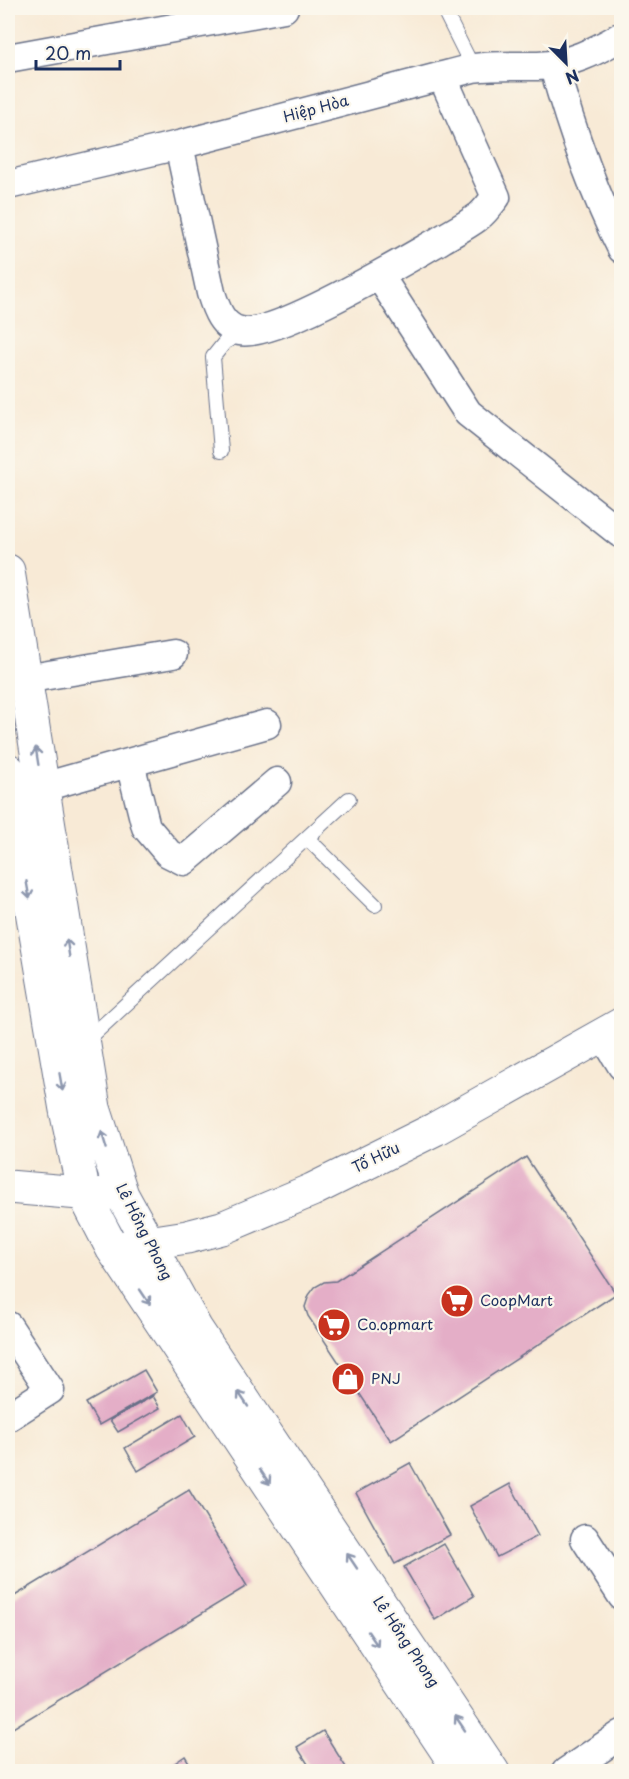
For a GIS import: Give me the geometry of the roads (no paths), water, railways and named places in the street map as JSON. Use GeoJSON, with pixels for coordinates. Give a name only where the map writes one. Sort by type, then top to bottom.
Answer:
{"type":"FeatureCollection","features":[{"type":"Feature","properties":{"kind":"main road","name":"Lê Hồng Phong"},"geometry":{"type":"LineString","coordinates":[[8,571],[94,1108],[122,1196],[196,1329],[493,1772]]}},
{"type":"Feature","properties":{"kind":"main road","name":"Lê Hồng Phong"},"geometry":{"type":"LineString","coordinates":[[8,770],[11,808],[66,1110],[84,1194],[112,1248],[461,1772]]}},
{"type":"Feature","properties":{"kind":"main road","name":"Tố Hữu"},"geometry":{"type":"LineString","coordinates":[[112,1248],[148,1244],[222,1228],[312,1190],[435,1129],[612,1030]]}},
{"type":"Feature","properties":{"kind":"main road"},"geometry":{"type":"LineString","coordinates":[[8,1187],[122,1196]]}},
{"type":"Feature","properties":{"kind":"street"},"geometry":{"type":"LineString","coordinates":[[8,58],[284,8]]}},
{"type":"Feature","properties":{"kind":"street","name":"Hiệp Hòa"},"geometry":{"type":"LineString","coordinates":[[8,185],[179,145],[473,68],[506,64],[540,66],[569,61],[597,50],[621,36]]}},
{"type":"Feature","properties":{"kind":"street"},"geometry":{"type":"LineString","coordinates":[[553,64],[567,115],[602,211],[621,249]]}},
{"type":"Feature","properties":{"kind":"street"},"geometry":{"type":"LineString","coordinates":[[179,145],[216,308],[223,321],[231,328],[243,332],[260,330],[344,294],[379,275],[479,217],[496,197],[442,76]]}},
{"type":"Feature","properties":{"kind":"street"},"geometry":{"type":"LineString","coordinates":[[379,275],[468,413],[620,533]]}},
{"type":"Feature","properties":{"kind":"street"},"geometry":{"type":"LineString","coordinates":[[25,679],[173,654]]}},
{"type":"Feature","properties":{"kind":"street"},"geometry":{"type":"LineString","coordinates":[[43,787],[267,724]]}},
{"type":"Feature","properties":{"kind":"street"},"geometry":{"type":"LineString","coordinates":[[130,763],[146,827],[168,853],[184,861],[277,782]]}},
{"type":"Feature","properties":{"kind":"street"},"geometry":{"type":"LineString","coordinates":[[612,1030],[621,1066]]}},
{"type":"Feature","properties":{"kind":"street"},"geometry":{"type":"LineString","coordinates":[[8,1326],[50,1389],[8,1417]]}},
{"type":"Feature","properties":{"kind":"street"},"geometry":{"type":"LineString","coordinates":[[585,1539],[621,1596]]}},
{"type":"Feature","properties":{"kind":"street"},"geometry":{"type":"LineString","coordinates":[[566,1772],[621,1734]]}},
{"type":"Feature","properties":{"kind":"lane"},"geometry":{"type":"LineString","coordinates":[[444,8],[473,68]]}},
{"type":"Feature","properties":{"kind":"lane"},"geometry":{"type":"LineString","coordinates":[[221,451],[213,357],[225,342],[243,332]]}},
{"type":"Feature","properties":{"kind":"lane"},"geometry":{"type":"LineString","coordinates":[[84,1044],[349,799]]}},
{"type":"Feature","properties":{"kind":"lane"},"geometry":{"type":"LineString","coordinates":[[307,838],[375,905]]}},
{"type":"Feature","properties":{"kind":"place","name":"CoopMart"},"geometry":{"type":"Point","coordinates":[457,1301]}},
{"type":"Feature","properties":{"kind":"place","name":"Co.opmart"},"geometry":{"type":"Point","coordinates":[334,1325]}},
{"type":"Feature","properties":{"kind":"place","name":"PNJ"},"geometry":{"type":"Point","coordinates":[348,1379]}}]}
